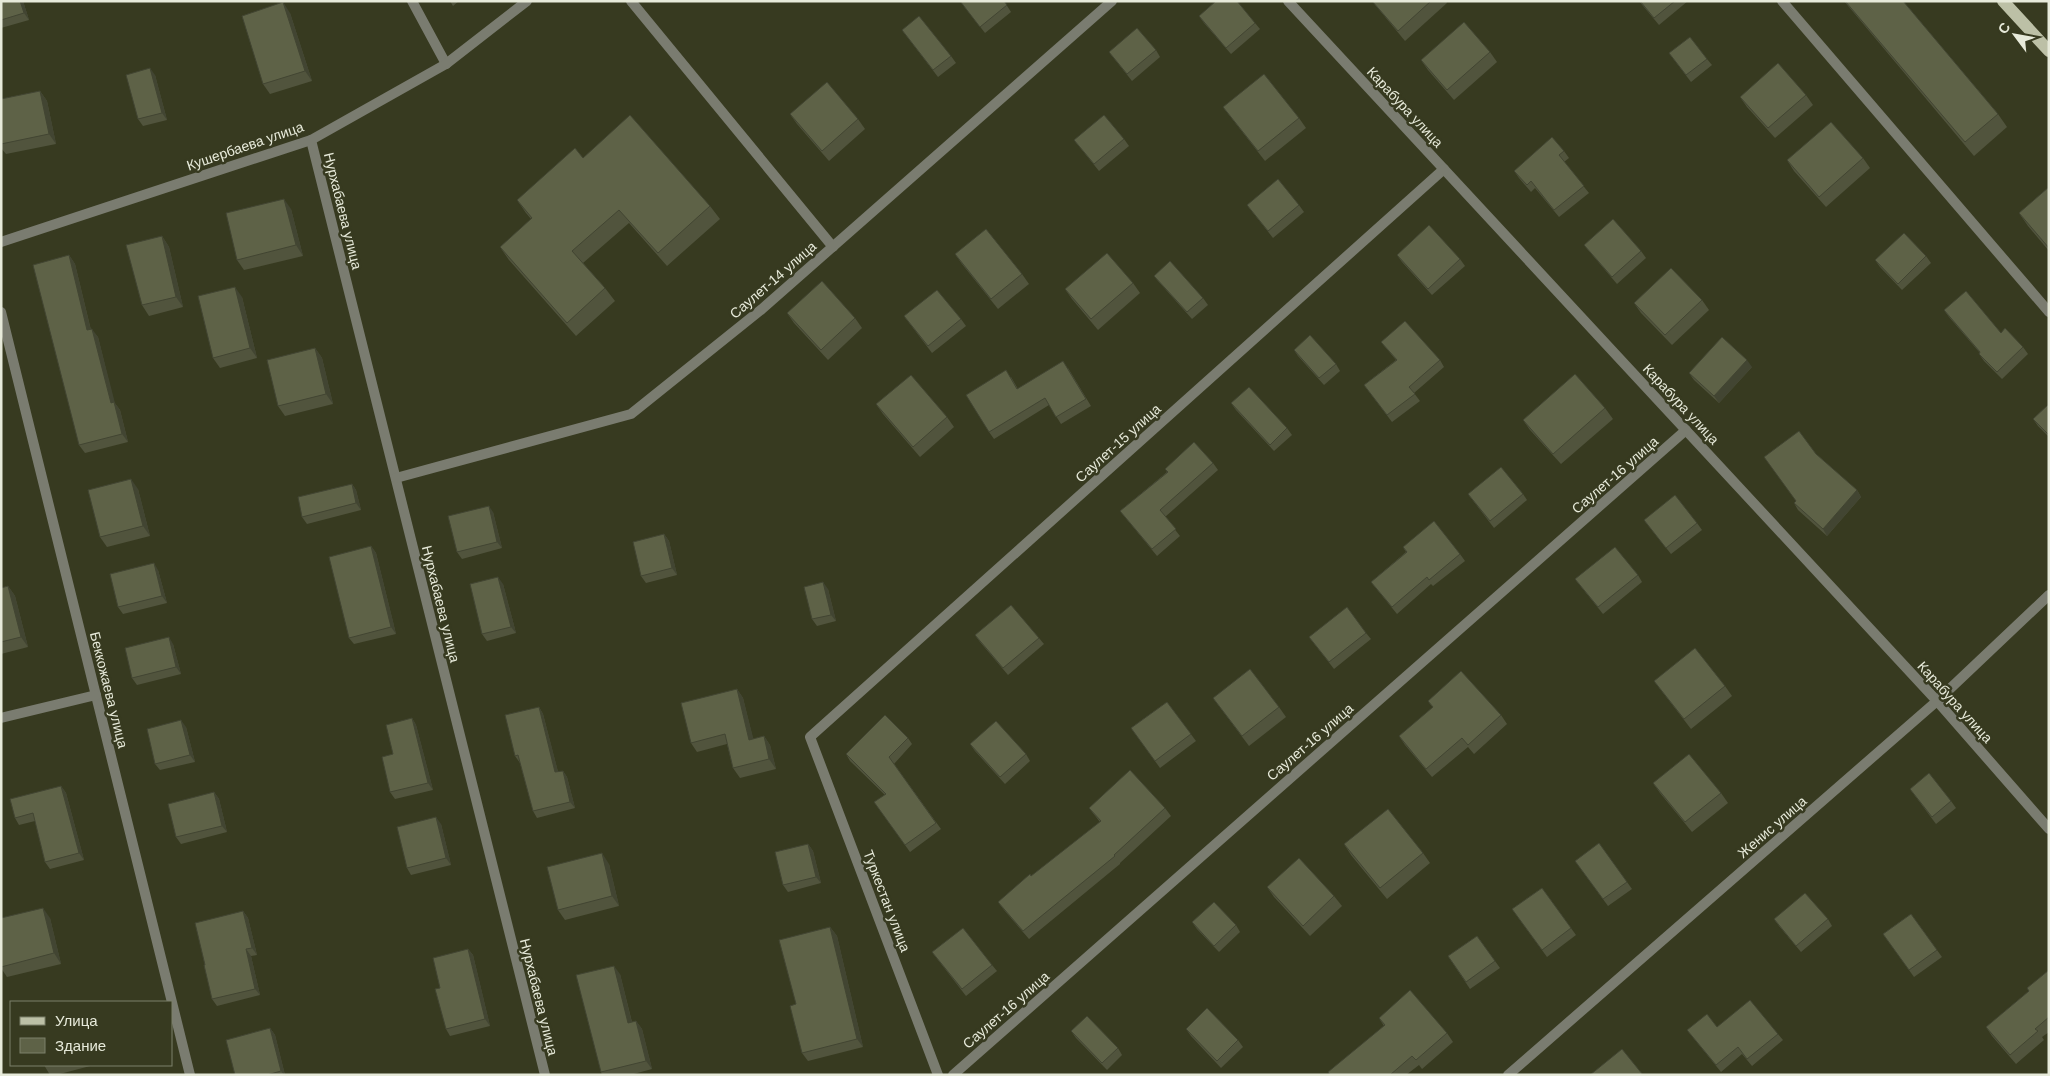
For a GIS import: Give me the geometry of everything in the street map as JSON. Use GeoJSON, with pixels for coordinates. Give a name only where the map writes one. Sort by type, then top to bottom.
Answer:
{"type":"FeatureCollection","features":[{"type":"Feature","properties":{"kind":"main road"},"geometry":{"type":"LineString","coordinates":[[2003,1],[2049,51]]}},
{"type":"Feature","properties":{"kind":"street"},"geometry":{"type":"LineString","coordinates":[[412,1],[446,64]]}},
{"type":"Feature","properties":{"kind":"street","name":"Кушербаева улица"},"geometry":{"type":"LineString","coordinates":[[1,242],[311,140],[446,64],[527,1]]}},
{"type":"Feature","properties":{"kind":"street"},"geometry":{"type":"LineString","coordinates":[[631,1],[832,247]]}},
{"type":"Feature","properties":{"kind":"street","name":"Саулет-14 улица"},"geometry":{"type":"LineString","coordinates":[[396,478],[631,414],[762,309],[1112,1]]}},
{"type":"Feature","properties":{"kind":"street","name":"Карабура улица"},"geometry":{"type":"LineString","coordinates":[[1288,1],[1937,701],[2049,829]]}},
{"type":"Feature","properties":{"kind":"street"},"geometry":{"type":"LineString","coordinates":[[1782,1],[2049,312]]}},
{"type":"Feature","properties":{"kind":"street","name":"Нурхабаева улица"},"geometry":{"type":"LineString","coordinates":[[311,140],[545,1075]]}},
{"type":"Feature","properties":{"kind":"street","name":"Саулет-15 улица"},"geometry":{"type":"LineString","coordinates":[[810,737],[1444,169]]}},
{"type":"Feature","properties":{"kind":"street","name":"Беккожаева улица"},"geometry":{"type":"LineString","coordinates":[[1,312],[172,1001]]}},
{"type":"Feature","properties":{"kind":"street","name":"Саулет-16 улица"},"geometry":{"type":"LineString","coordinates":[[953,1075],[1686,430]]}},
{"type":"Feature","properties":{"kind":"street","name":"Женис улица"},"geometry":{"type":"LineString","coordinates":[[1508,1075],[1937,701],[2049,595]]}},
{"type":"Feature","properties":{"kind":"street"},"geometry":{"type":"LineString","coordinates":[[1,718],[96,695]]}},
{"type":"Feature","properties":{"kind":"street","name":"Туркестан улица"},"geometry":{"type":"LineString","coordinates":[[810,737],[938,1075]]}},
{"type":"Feature","properties":{"kind":"street","name":"Беккожаева улица"},"geometry":{"type":"LineString","coordinates":[[172,1002],[190,1075]]}},
{"type":"Feature","properties":{"kind":"building"},"geometry":{"type":"Polygon","coordinates":[[[1,1],[20,1],[24,13],[1,20],[1,1]]]}},
{"type":"Feature","properties":{"kind":"building"},"geometry":{"type":"Polygon","coordinates":[[[960,1],[1004,1],[1007,5],[980,27],[960,1]]]}},
{"type":"Feature","properties":{"kind":"building"},"geometry":{"type":"Polygon","coordinates":[[[1216,1],[1237,1],[1255,23],[1226,48],[1199,16],[1216,1]]]}},
{"type":"Feature","properties":{"kind":"building"},"geometry":{"type":"Polygon","coordinates":[[[1372,1],[1431,1],[1398,31],[1372,1]]]}},
{"type":"Feature","properties":{"kind":"building"},"geometry":{"type":"Polygon","coordinates":[[[1640,1],[1675,1],[1654,18],[1640,1]]]}},
{"type":"Feature","properties":{"kind":"building"},"geometry":{"type":"Polygon","coordinates":[[[1845,1],[1903,1],[1998,114],[1965,142],[1845,1]]]}},
{"type":"Feature","properties":{"kind":"building"},"geometry":{"type":"Polygon","coordinates":[[[283,2],[305,71],[263,84],[242,16],[283,2]]]}},
{"type":"Feature","properties":{"kind":"building"},"geometry":{"type":"Polygon","coordinates":[[[919,16],[951,56],[933,70],[902,30],[919,16]]]}},
{"type":"Feature","properties":{"kind":"building"},"geometry":{"type":"Polygon","coordinates":[[[1464,22],[1490,52],[1447,90],[1421,60],[1464,22]]]}},
{"type":"Feature","properties":{"kind":"building"},"geometry":{"type":"Polygon","coordinates":[[[1137,28],[1156,50],[1127,74],[1109,52],[1137,28]]]}},
{"type":"Feature","properties":{"kind":"building"},"geometry":{"type":"Polygon","coordinates":[[[1690,37],[1707,59],[1686,75],[1669,53],[1690,37]]]}},
{"type":"Feature","properties":{"kind":"building"},"geometry":{"type":"Polygon","coordinates":[[[1778,63],[1806,95],[1768,128],[1740,97],[1778,63]]]}},
{"type":"Feature","properties":{"kind":"building"},"geometry":{"type":"Polygon","coordinates":[[[150,68],[162,113],[138,119],[126,75],[150,68]]]}},
{"type":"Feature","properties":{"kind":"building"},"geometry":{"type":"Polygon","coordinates":[[[1264,74],[1299,118],[1258,151],[1223,107],[1264,74]]]}},
{"type":"Feature","properties":{"kind":"building"},"geometry":{"type":"Polygon","coordinates":[[[827,82],[858,119],[822,151],[790,114],[827,82]]]}},
{"type":"Feature","properties":{"kind":"building"},"geometry":{"type":"Polygon","coordinates":[[[40,91],[49,134],[1,144],[1,99],[40,91]]]}},
{"type":"Feature","properties":{"kind":"building"},"geometry":{"type":"Polygon","coordinates":[[[630,115],[710,206],[658,253],[619,210],[572,251],[605,288],[567,323],[500,247],[532,218],[517,200],[575,148],[583,158],[630,115]]]}},
{"type":"Feature","properties":{"kind":"building"},"geometry":{"type":"Polygon","coordinates":[[[1104,115],[1124,139],[1094,164],[1074,140],[1104,115]]]}},
{"type":"Feature","properties":{"kind":"building"},"geometry":{"type":"Polygon","coordinates":[[[1831,122],[1863,158],[1819,197],[1787,160],[1831,122]]]}},
{"type":"Feature","properties":{"kind":"building"},"geometry":{"type":"Polygon","coordinates":[[[1552,137],[1564,151],[1559,155],[1584,186],[1554,210],[1531,181],[1527,185],[1514,171],[1552,137]]]}},
{"type":"Feature","properties":{"kind":"building"},"geometry":{"type":"Polygon","coordinates":[[[1278,179],[1299,205],[1268,231],[1247,205],[1278,179]]]}},
{"type":"Feature","properties":{"kind":"building"},"geometry":{"type":"Polygon","coordinates":[[[2049,187],[2049,248],[2019,213],[2049,187]]]}},
{"type":"Feature","properties":{"kind":"building"},"geometry":{"type":"Polygon","coordinates":[[[284,199],[296,245],[237,260],[226,213],[284,199]]]}},
{"type":"Feature","properties":{"kind":"building"},"geometry":{"type":"Polygon","coordinates":[[[1613,219],[1641,251],[1612,277],[1584,245],[1613,219]]]}},
{"type":"Feature","properties":{"kind":"building"},"geometry":{"type":"Polygon","coordinates":[[[1429,225],[1460,259],[1428,289],[1397,255],[1429,225]]]}},
{"type":"Feature","properties":{"kind":"building"},"geometry":{"type":"Polygon","coordinates":[[[986,229],[1022,274],[991,299],[955,254],[986,229]]]}},
{"type":"Feature","properties":{"kind":"building"},"geometry":{"type":"Polygon","coordinates":[[[1904,233],[1926,256],[1898,284],[1875,260],[1904,233]]]}},
{"type":"Feature","properties":{"kind":"building"},"geometry":{"type":"Polygon","coordinates":[[[162,236],[176,297],[142,305],[126,245],[162,236]]]}},
{"type":"Feature","properties":{"kind":"building"},"geometry":{"type":"Polygon","coordinates":[[[1107,253],[1133,283],[1091,319],[1065,289],[1107,253]]]}},
{"type":"Feature","properties":{"kind":"building"},"geometry":{"type":"Polygon","coordinates":[[[69,255],[87,330],[92,329],[111,403],[114,402],[122,434],[79,445],[33,265],[69,255]]]}},
{"type":"Feature","properties":{"kind":"building"},"geometry":{"type":"Polygon","coordinates":[[[1170,261],[1203,298],[1187,312],[1154,276],[1170,261]]]}},
{"type":"Feature","properties":{"kind":"building"},"geometry":{"type":"Polygon","coordinates":[[[1671,268],[1702,300],[1665,335],[1634,303],[1671,268]]]}},
{"type":"Feature","properties":{"kind":"building"},"geometry":{"type":"Polygon","coordinates":[[[822,281],[855,318],[821,350],[787,313],[822,281]]]}},
{"type":"Feature","properties":{"kind":"building"},"geometry":{"type":"Polygon","coordinates":[[[235,287],[250,348],[213,358],[198,296],[235,287]]]}},
{"type":"Feature","properties":{"kind":"building"},"geometry":{"type":"Polygon","coordinates":[[[937,290],[961,319],[928,346],[904,316],[937,290]]]}},
{"type":"Feature","properties":{"kind":"building"},"geometry":{"type":"Polygon","coordinates":[[[1966,291],[2001,333],[2005,328],[2023,347],[1997,372],[1979,354],[1980,352],[1944,310],[1966,291]]]}},
{"type":"Feature","properties":{"kind":"building"},"geometry":{"type":"Polygon","coordinates":[[[1405,321],[1440,360],[1409,387],[1415,394],[1387,415],[1364,385],[1397,360],[1381,342],[1405,321]]]}},
{"type":"Feature","properties":{"kind":"building"},"geometry":{"type":"Polygon","coordinates":[[[1310,335],[1336,364],[1319,378],[1294,350],[1310,335]]]}},
{"type":"Feature","properties":{"kind":"building"},"geometry":{"type":"Polygon","coordinates":[[[1722,337],[1747,360],[1714,396],[1689,373],[1722,337]]]}},
{"type":"Feature","properties":{"kind":"building"},"geometry":{"type":"Polygon","coordinates":[[[315,348],[326,394],[278,406],[267,360],[315,348]]]}},
{"type":"Feature","properties":{"kind":"building"},"geometry":{"type":"Polygon","coordinates":[[[1063,361],[1086,399],[1056,417],[1045,398],[989,432],[966,395],[1006,370],[1017,389],[1063,361]]]}},
{"type":"Feature","properties":{"kind":"building"},"geometry":{"type":"Polygon","coordinates":[[[1575,374],[1605,408],[1553,454],[1523,420],[1575,374]]]}},
{"type":"Feature","properties":{"kind":"building"},"geometry":{"type":"Polygon","coordinates":[[[911,375],[947,417],[913,447],[876,404],[911,375]]]}},
{"type":"Feature","properties":{"kind":"building"},"geometry":{"type":"Polygon","coordinates":[[[1249,387],[1287,428],[1270,445],[1231,403],[1249,387]]]}},
{"type":"Feature","properties":{"kind":"building"},"geometry":{"type":"Polygon","coordinates":[[[2049,404],[2049,435],[2033,419],[2049,404]]]}},
{"type":"Feature","properties":{"kind":"building"},"geometry":{"type":"Polygon","coordinates":[[[1799,431],[1816,454],[1857,490],[1823,529],[1794,503],[1796,501],[1764,457],[1799,431]]]}},
{"type":"Feature","properties":{"kind":"building"},"geometry":{"type":"Polygon","coordinates":[[[1194,442],[1213,463],[1160,510],[1176,529],[1152,549],[1120,511],[1168,472],[1165,469],[1194,442]]]}},
{"type":"Feature","properties":{"kind":"building"},"geometry":{"type":"Polygon","coordinates":[[[1501,467],[1523,494],[1490,521],[1468,494],[1501,467]]]}},
{"type":"Feature","properties":{"kind":"building"},"geometry":{"type":"Polygon","coordinates":[[[131,479],[143,526],[100,537],[88,490],[131,479]]]}},
{"type":"Feature","properties":{"kind":"building"},"geometry":{"type":"Polygon","coordinates":[[[352,484],[356,503],[302,517],[298,497],[352,484]]]}},
{"type":"Feature","properties":{"kind":"building"},"geometry":{"type":"Polygon","coordinates":[[[1675,495],[1697,523],[1666,548],[1644,520],[1675,495]]]}},
{"type":"Feature","properties":{"kind":"building"},"geometry":{"type":"Polygon","coordinates":[[[489,506],[497,542],[457,552],[448,516],[489,506]]]}},
{"type":"Feature","properties":{"kind":"building"},"geometry":{"type":"Polygon","coordinates":[[[1434,521],[1460,554],[1429,580],[1427,577],[1392,607],[1371,582],[1407,552],[1403,547],[1434,521]]]}},
{"type":"Feature","properties":{"kind":"building"},"geometry":{"type":"Polygon","coordinates":[[[664,534],[672,568],[641,576],[633,542],[664,534]]]}},
{"type":"Feature","properties":{"kind":"building"},"geometry":{"type":"Polygon","coordinates":[[[371,546],[391,627],[349,638],[329,557],[371,546]]]}},
{"type":"Feature","properties":{"kind":"building"},"geometry":{"type":"Polygon","coordinates":[[[1615,547],[1638,575],[1598,607],[1575,579],[1615,547]]]}},
{"type":"Feature","properties":{"kind":"building"},"geometry":{"type":"Polygon","coordinates":[[[154,563],[162,596],[118,607],[110,574],[154,563]]]}},
{"type":"Feature","properties":{"kind":"building"},"geometry":{"type":"Polygon","coordinates":[[[498,577],[511,627],[482,634],[470,584],[498,577]]]}},
{"type":"Feature","properties":{"kind":"building"},"geometry":{"type":"Polygon","coordinates":[[[823,582],[831,615],[812,619],[804,587],[823,582]]]}},
{"type":"Feature","properties":{"kind":"building"},"geometry":{"type":"Polygon","coordinates":[[[8,586],[21,637],[1,642],[1,588],[8,586]]]}},
{"type":"Feature","properties":{"kind":"building"},"geometry":{"type":"Polygon","coordinates":[[[1011,605],[1039,638],[1003,668],[975,635],[1011,605]]]}},
{"type":"Feature","properties":{"kind":"building"},"geometry":{"type":"Polygon","coordinates":[[[1347,607],[1366,633],[1329,662],[1309,637],[1347,607]]]}},
{"type":"Feature","properties":{"kind":"building"},"geometry":{"type":"Polygon","coordinates":[[[169,637],[176,667],[132,678],[125,648],[169,637]]]}},
{"type":"Feature","properties":{"kind":"building"},"geometry":{"type":"Polygon","coordinates":[[[1695,648],[1725,686],[1684,719],[1654,681],[1695,648]]]}},
{"type":"Feature","properties":{"kind":"building"},"geometry":{"type":"Polygon","coordinates":[[[1250,669],[1279,707],[1242,736],[1213,698],[1250,669]]]}},
{"type":"Feature","properties":{"kind":"building"},"geometry":{"type":"Polygon","coordinates":[[[1461,671],[1501,715],[1468,745],[1462,738],[1426,769],[1399,736],[1433,707],[1428,701],[1461,671]]]}},
{"type":"Feature","properties":{"kind":"building"},"geometry":{"type":"Polygon","coordinates":[[[737,689],[749,740],[764,736],[769,759],[733,768],[725,734],[691,743],[681,703],[737,689]]]}},
{"type":"Feature","properties":{"kind":"building"},"geometry":{"type":"Polygon","coordinates":[[[1167,702],[1191,734],[1155,761],[1131,728],[1167,702]]]}},
{"type":"Feature","properties":{"kind":"building"},"geometry":{"type":"Polygon","coordinates":[[[539,707],[555,772],[563,771],[570,802],[533,811],[518,755],[515,756],[505,715],[539,707]]]}},
{"type":"Feature","properties":{"kind":"building"},"geometry":{"type":"Polygon","coordinates":[[[885,715],[908,738],[889,757],[936,823],[905,845],[874,802],[886,794],[846,754],[885,715]]]}},
{"type":"Feature","properties":{"kind":"building"},"geometry":{"type":"Polygon","coordinates":[[[412,718],[428,783],[390,792],[382,757],[393,754],[386,725],[412,718]]]}},
{"type":"Feature","properties":{"kind":"building"},"geometry":{"type":"Polygon","coordinates":[[[181,720],[190,755],[155,764],[147,729],[181,720]]]}},
{"type":"Feature","properties":{"kind":"building"},"geometry":{"type":"Polygon","coordinates":[[[996,721],[1026,754],[1000,777],[970,744],[996,721]]]}},
{"type":"Feature","properties":{"kind":"building"},"geometry":{"type":"Polygon","coordinates":[[[1689,754],[1721,793],[1685,822],[1653,783],[1689,754]]]}},
{"type":"Feature","properties":{"kind":"building"},"geometry":{"type":"Polygon","coordinates":[[[1130,770],[1165,808],[1115,856],[1023,931],[998,902],[1030,874],[1031,876],[1101,821],[1089,808],[1130,770]]]}},
{"type":"Feature","properties":{"kind":"building"},"geometry":{"type":"Polygon","coordinates":[[[1929,773],[1951,801],[1932,817],[1910,789],[1929,773]]]}},
{"type":"Feature","properties":{"kind":"building"},"geometry":{"type":"Polygon","coordinates":[[[61,786],[79,853],[45,862],[33,813],[15,818],[10,799],[61,786]]]}},
{"type":"Feature","properties":{"kind":"building"},"geometry":{"type":"Polygon","coordinates":[[[214,792],[222,826],[176,837],[168,804],[214,792]]]}},
{"type":"Feature","properties":{"kind":"building"},"geometry":{"type":"Polygon","coordinates":[[[1388,809],[1423,853],[1380,888],[1344,844],[1388,809]]]}},
{"type":"Feature","properties":{"kind":"building"},"geometry":{"type":"Polygon","coordinates":[[[436,817],[446,858],[407,868],[397,827],[436,817]]]}},
{"type":"Feature","properties":{"kind":"building"},"geometry":{"type":"Polygon","coordinates":[[[1599,843],[1627,882],[1603,899],[1575,861],[1599,843]]]}},
{"type":"Feature","properties":{"kind":"building"},"geometry":{"type":"Polygon","coordinates":[[[808,844],[816,877],[783,885],[775,852],[808,844]]]}},
{"type":"Feature","properties":{"kind":"building"},"geometry":{"type":"Polygon","coordinates":[[[602,853],[612,896],[558,910],[547,867],[602,853]]]}},
{"type":"Feature","properties":{"kind":"building"},"geometry":{"type":"Polygon","coordinates":[[[1299,858],[1334,896],[1303,926],[1267,887],[1299,858]]]}},
{"type":"Feature","properties":{"kind":"building"},"geometry":{"type":"Polygon","coordinates":[[[1542,888],[1571,928],[1542,950],[1512,909],[1542,888]]]}},
{"type":"Feature","properties":{"kind":"building"},"geometry":{"type":"Polygon","coordinates":[[[1805,893],[1828,919],[1796,946],[1774,919],[1805,893]]]}},
{"type":"Feature","properties":{"kind":"building"},"geometry":{"type":"Polygon","coordinates":[[[1214,902],[1236,925],[1214,946],[1192,922],[1214,902]]]}},
{"type":"Feature","properties":{"kind":"building"},"geometry":{"type":"Polygon","coordinates":[[[43,908],[54,953],[1,967],[1,918],[43,908]]]}},
{"type":"Feature","properties":{"kind":"building"},"geometry":{"type":"Polygon","coordinates":[[[243,911],[252,948],[246,949],[255,989],[212,999],[195,923],[243,911]]]}},
{"type":"Feature","properties":{"kind":"building"},"geometry":{"type":"Polygon","coordinates":[[[1911,914],[1937,950],[1909,970],[1883,934],[1911,914]]]}},
{"type":"Feature","properties":{"kind":"building"},"geometry":{"type":"Polygon","coordinates":[[[830,927],[857,1039],[802,1053],[790,1006],[796,1004],[779,940],[830,927]]]}},
{"type":"Feature","properties":{"kind":"building"},"geometry":{"type":"Polygon","coordinates":[[[963,928],[992,965],[962,989],[932,952],[963,928]]]}},
{"type":"Feature","properties":{"kind":"building"},"geometry":{"type":"Polygon","coordinates":[[[1477,936],[1495,961],[1466,982],[1448,956],[1477,936]]]}},
{"type":"Feature","properties":{"kind":"building"},"geometry":{"type":"Polygon","coordinates":[[[468,949],[485,1019],[446,1029],[435,989],[440,988],[433,958],[468,949]]]}},
{"type":"Feature","properties":{"kind":"building"},"geometry":{"type":"Polygon","coordinates":[[[614,966],[628,1023],[636,1021],[646,1061],[601,1072],[576,975],[614,966]]]}},
{"type":"Feature","properties":{"kind":"building"},"geometry":{"type":"Polygon","coordinates":[[[2049,970],[2049,1017],[2035,1029],[2038,1031],[2010,1055],[1986,1027],[2029,991],[2027,988],[2049,970]]]}},
{"type":"Feature","properties":{"kind":"building"},"geometry":{"type":"Polygon","coordinates":[[[1410,990],[1447,1033],[1416,1060],[1412,1056],[1390,1075],[1330,1075],[1328,1072],[1385,1025],[1379,1018],[1410,990]]]}},
{"type":"Feature","properties":{"kind":"building"},"geometry":{"type":"Polygon","coordinates":[[[1750,1000],[1778,1034],[1747,1059],[1738,1047],[1716,1065],[1687,1030],[1707,1014],[1717,1027],[1750,1000]]]}},
{"type":"Feature","properties":{"kind":"building"},"geometry":{"type":"Polygon","coordinates":[[[1207,1008],[1238,1040],[1217,1061],[1186,1029],[1207,1008]]]}},
{"type":"Feature","properties":{"kind":"building"},"geometry":{"type":"Polygon","coordinates":[[[1087,1016],[1118,1048],[1102,1063],[1071,1031],[1087,1016]]]}},
{"type":"Feature","properties":{"kind":"building"},"geometry":{"type":"Polygon","coordinates":[[[270,1028],[281,1071],[267,1075],[235,1075],[226,1040],[270,1028]]]}},
{"type":"Feature","properties":{"kind":"building"},"geometry":{"type":"Polygon","coordinates":[[[1622,1049],[1643,1075],[1590,1075],[1622,1049]]]}}]}
